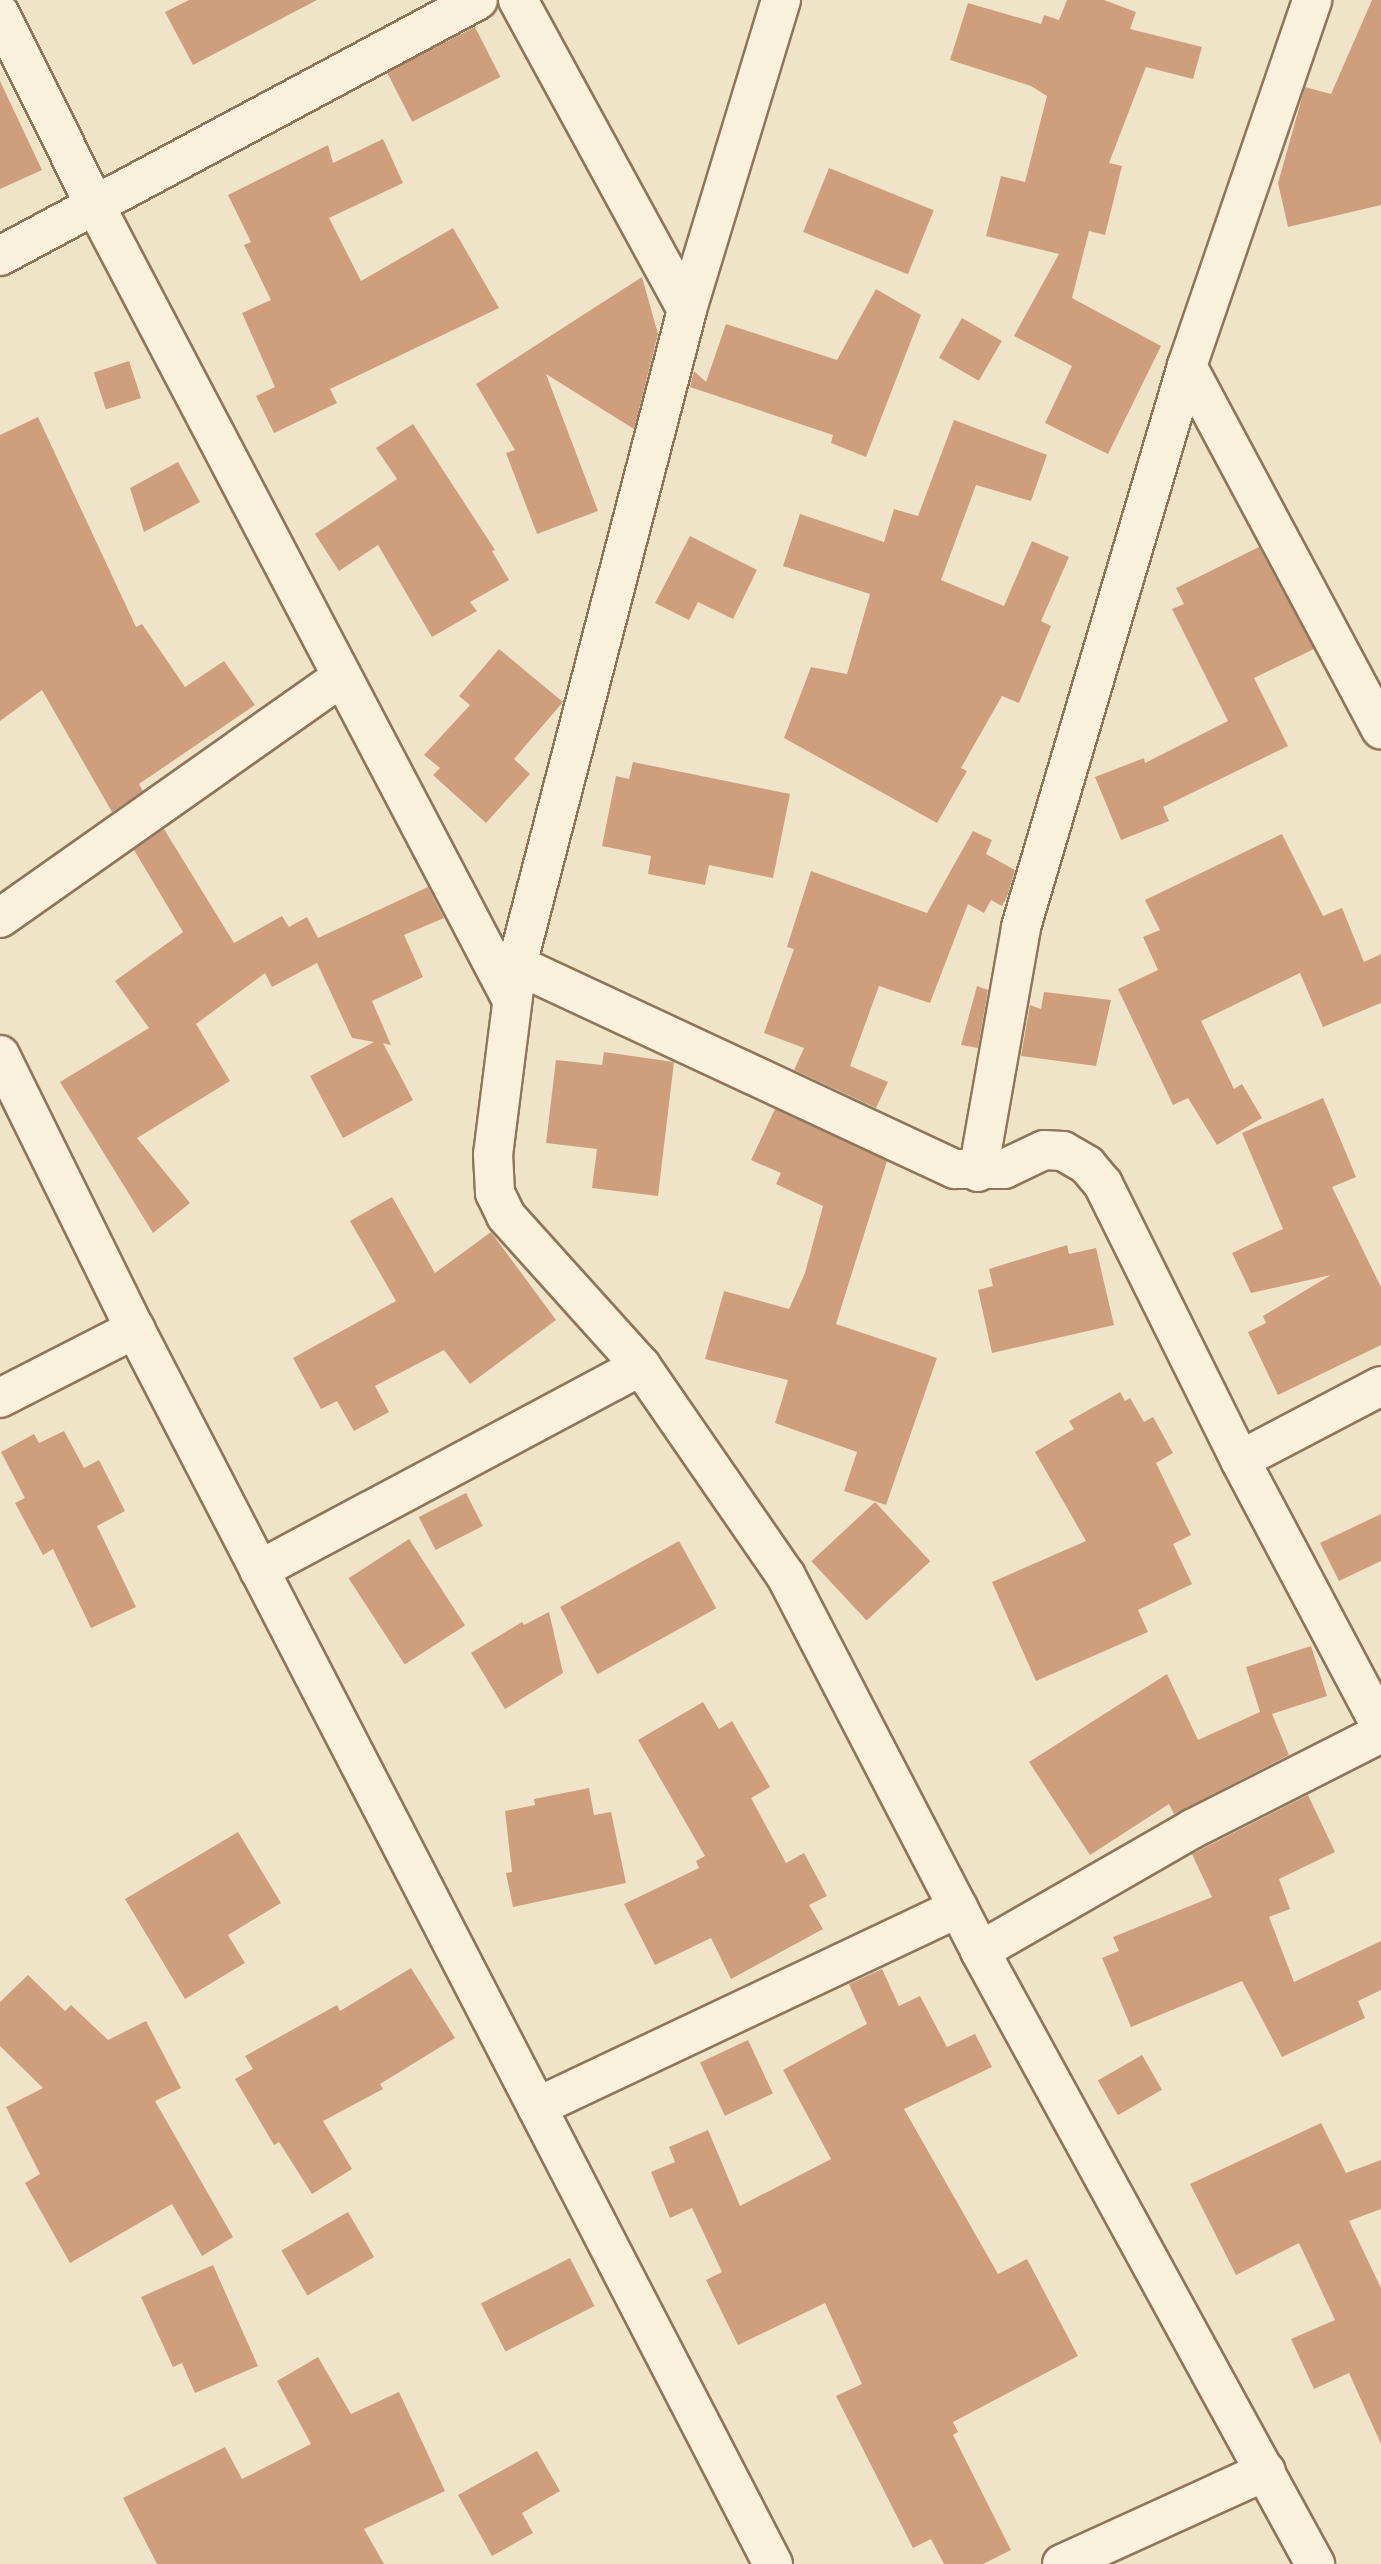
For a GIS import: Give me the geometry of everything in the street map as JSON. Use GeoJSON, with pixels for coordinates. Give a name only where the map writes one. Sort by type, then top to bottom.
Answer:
{"type":"FeatureCollection","features":[{"type":"Feature","properties":{"kind":"street"},"geometry":{"type":"LineString","coordinates":[[0,256],[96,207],[478,0]]}},
{"type":"Feature","properties":{"kind":"street"},"geometry":{"type":"LineString","coordinates":[[518,0],[687,310]]}},
{"type":"Feature","properties":{"kind":"street"},"geometry":{"type":"LineString","coordinates":[[781,0],[687,310],[514,983],[493,1154],[495,1193],[506,1216],[641,1366],[786,1576],[980,1951],[1315,2564]]}},
{"type":"Feature","properties":{"kind":"street"},"geometry":{"type":"LineString","coordinates":[[978,1172],[1021,927],[1187,366],[1312,0]]}},
{"type":"Feature","properties":{"kind":"street"},"geometry":{"type":"LineString","coordinates":[[0,14],[96,207],[342,677],[514,983],[955,1169],[978,1172],[1004,1169],[1044,1150],[1063,1151],[1087,1165],[1103,1184],[1241,1460],[1381,1726]]}},
{"type":"Feature","properties":{"kind":"street"},"geometry":{"type":"LineString","coordinates":[[1187,366],[1381,729]]}},
{"type":"Feature","properties":{"kind":"street"},"geometry":{"type":"LineString","coordinates":[[0,918],[342,677]]}},
{"type":"Feature","properties":{"kind":"street"},"geometry":{"type":"LineString","coordinates":[[0,1055],[135,1329],[773,2564]]}},
{"type":"Feature","properties":{"kind":"street"},"geometry":{"type":"LineString","coordinates":[[0,1398],[135,1329]]}},
{"type":"Feature","properties":{"kind":"street"},"geometry":{"type":"LineString","coordinates":[[260,1570],[641,1366]]}},
{"type":"Feature","properties":{"kind":"street"},"geometry":{"type":"LineString","coordinates":[[1241,1460],[1381,1387]]}},
{"type":"Feature","properties":{"kind":"street"},"geometry":{"type":"LineString","coordinates":[[980,1951],[1192,1829],[1381,1733]]}},
{"type":"Feature","properties":{"kind":"street"},"geometry":{"type":"LineString","coordinates":[[537,2107],[958,1908]]}},
{"type":"Feature","properties":{"kind":"street"},"geometry":{"type":"LineString","coordinates":[[1062,2564],[1266,2471]]}},
{"type":"Feature","properties":{"kind":"building"},"geometry":{"type":"Polygon","coordinates":[[[189,0],[317,0],[193,65],[165,12],[189,0]]]}},
{"type":"Feature","properties":{"kind":"building"},"geometry":{"type":"Polygon","coordinates":[[[1067,0],[1104,0],[1136,12],[1130,29],[1202,47],[1193,79],[1146,67],[1109,163],[1122,166],[1105,235],[1089,231],[1072,298],[1161,346],[1108,454],[1045,423],[1072,366],[1014,336],[1059,254],[986,236],[1001,176],[1025,182],[1047,96],[1031,86],[950,60],[968,3],[1041,24],[1044,15],[1059,20],[1067,0]]]}},
{"type":"Feature","properties":{"kind":"building"},"geometry":{"type":"Polygon","coordinates":[[[1372,0],[1381,0],[1381,205],[1288,227],[1278,183],[1305,87],[1331,94],[1372,0]]]}},
{"type":"Feature","properties":{"kind":"building"},"geometry":{"type":"Polygon","coordinates":[[[475,27],[500,77],[412,122],[387,72],[475,27]]]}},
{"type":"Feature","properties":{"kind":"building"},"geometry":{"type":"Polygon","coordinates":[[[0,81],[42,170],[0,189],[0,81]]]}},
{"type":"Feature","properties":{"kind":"building"},"geometry":{"type":"Polygon","coordinates":[[[383,139],[403,183],[329,218],[361,281],[453,228],[499,308],[330,389],[337,403],[274,433],[256,396],[275,387],[242,313],[271,300],[244,245],[251,242],[228,195],[328,145],[333,163],[383,139]]]}},
{"type":"Feature","properties":{"kind":"building"},"geometry":{"type":"Polygon","coordinates":[[[829,168],[934,210],[908,274],[803,232],[829,168]]]}},
{"type":"Feature","properties":{"kind":"building"},"geometry":{"type":"Polygon","coordinates":[[[642,277],[658,334],[634,429],[546,374],[598,511],[537,534],[506,453],[515,450],[476,384],[642,277]]]}},
{"type":"Feature","properties":{"kind":"building"},"geometry":{"type":"Polygon","coordinates":[[[876,289],[921,315],[866,457],[831,443],[833,435],[690,387],[694,371],[706,382],[726,324],[837,360],[876,289]]]}},
{"type":"Feature","properties":{"kind":"building"},"geometry":{"type":"Polygon","coordinates":[[[962,318],[1002,341],[979,381],[939,358],[962,318]]]}},
{"type":"Feature","properties":{"kind":"building"},"geometry":{"type":"Polygon","coordinates":[[[129,361],[141,398],[106,410],[94,372],[129,361]]]}},
{"type":"Feature","properties":{"kind":"building"},"geometry":{"type":"Polygon","coordinates":[[[38,417],[136,627],[142,624],[185,687],[224,661],[255,705],[139,784],[143,791],[112,812],[42,690],[0,721],[0,435],[38,417]]]}},
{"type":"Feature","properties":{"kind":"building"},"geometry":{"type":"Polygon","coordinates":[[[954,420],[1047,455],[1031,501],[976,485],[941,580],[1004,606],[1032,541],[1069,557],[1041,621],[1051,626],[1019,703],[1002,696],[961,768],[967,771],[937,823],[784,738],[811,667],[847,674],[870,594],[783,566],[800,514],[884,542],[894,509],[918,516],[954,420]]]}},
{"type":"Feature","properties":{"kind":"building"},"geometry":{"type":"Polygon","coordinates":[[[413,424],[495,550],[492,551],[509,580],[470,602],[477,611],[432,637],[378,545],[339,571],[315,534],[397,479],[376,448],[413,424]]]}},
{"type":"Feature","properties":{"kind":"building"},"geometry":{"type":"Polygon","coordinates":[[[178,462],[200,502],[144,532],[130,488],[178,462]]]}},
{"type":"Feature","properties":{"kind":"building"},"geometry":{"type":"Polygon","coordinates":[[[690,536],[757,570],[733,619],[698,602],[689,620],[655,603],[690,536]]]}},
{"type":"Feature","properties":{"kind":"building"},"geometry":{"type":"Polygon","coordinates":[[[1259,547],[1314,649],[1254,678],[1288,746],[1163,807],[1169,821],[1121,840],[1095,777],[1144,758],[1145,763],[1228,721],[1172,609],[1184,604],[1176,588],[1259,547]]]}},
{"type":"Feature","properties":{"kind":"building"},"geometry":{"type":"Polygon","coordinates":[[[499,649],[563,702],[514,759],[530,774],[486,823],[433,775],[440,768],[424,755],[470,705],[459,696],[499,649]]]}},
{"type":"Feature","properties":{"kind":"building"},"geometry":{"type":"Polygon","coordinates":[[[633,762],[790,794],[773,878],[709,865],[705,885],[648,874],[651,856],[602,846],[616,776],[629,779],[633,762]]]}},
{"type":"Feature","properties":{"kind":"building"},"geometry":{"type":"Polygon","coordinates":[[[164,829],[234,943],[282,916],[289,927],[307,917],[318,938],[428,887],[444,918],[404,935],[423,977],[372,1001],[391,1045],[383,1043],[413,1100],[343,1138],[310,1076],[374,1042],[352,1038],[317,963],[272,987],[265,973],[196,1024],[230,1081],[137,1138],[190,1203],[153,1233],[60,1082],[149,1028],[115,981],[183,932],[134,850],[164,829]]]}},
{"type":"Feature","properties":{"kind":"building"},"geometry":{"type":"Polygon","coordinates":[[[973,831],[992,840],[986,854],[1015,870],[1007,897],[1002,906],[991,900],[984,913],[968,904],[930,1003],[879,986],[850,1066],[888,1082],[876,1108],[794,1070],[804,1048],[764,1033],[794,949],[787,947],[811,871],[927,913],[973,831]]]}},
{"type":"Feature","properties":{"kind":"building"},"geometry":{"type":"Polygon","coordinates":[[[1282,834],[1323,916],[1342,908],[1364,962],[1381,954],[1381,1003],[1323,1027],[1300,973],[1201,1021],[1234,1089],[1242,1084],[1262,1118],[1217,1145],[1188,1098],[1173,1105],[1118,989],[1158,970],[1143,937],[1160,930],[1145,900],[1282,834]]]}},
{"type":"Feature","properties":{"kind":"building"},"geometry":{"type":"Polygon","coordinates":[[[977,986],[988,990],[978,1048],[961,1045],[977,986]]]}},
{"type":"Feature","properties":{"kind":"building"},"geometry":{"type":"Polygon","coordinates":[[[1044,992],[1111,1000],[1096,1066],[1021,1056],[1030,1005],[1041,1009],[1044,992]]]}},
{"type":"Feature","properties":{"kind":"building"},"geometry":{"type":"Polygon","coordinates":[[[604,1052],[674,1062],[658,1196],[592,1188],[597,1149],[546,1143],[556,1060],[602,1065],[604,1052]]]}},
{"type":"Feature","properties":{"kind":"building"},"geometry":{"type":"Polygon","coordinates":[[[1323,1098],[1356,1177],[1332,1187],[1381,1287],[1381,1345],[1278,1395],[1248,1332],[1266,1323],[1263,1316],[1331,1275],[1251,1293],[1232,1253],[1283,1229],[1242,1133],[1323,1098]]]}},
{"type":"Feature","properties":{"kind":"building"},"geometry":{"type":"Polygon","coordinates":[[[775,1109],[887,1161],[836,1324],[937,1358],[886,1505],[844,1491],[857,1452],[775,1423],[788,1380],[705,1359],[724,1291],[789,1309],[805,1273],[823,1206],[776,1184],[781,1173],[751,1160],[775,1109]]]}},
{"type":"Feature","properties":{"kind":"building"},"geometry":{"type":"Polygon","coordinates":[[[392,1197],[435,1273],[491,1232],[556,1320],[470,1384],[444,1350],[375,1386],[389,1412],[354,1431],[337,1401],[321,1409],[293,1358],[396,1301],[350,1221],[392,1197]]]}},
{"type":"Feature","properties":{"kind":"building"},"geometry":{"type":"Polygon","coordinates":[[[1067,1245],[1069,1254],[1096,1248],[1114,1325],[992,1353],[978,1290],[993,1286],[989,1269],[1067,1245]]]}},
{"type":"Feature","properties":{"kind":"building"},"geometry":{"type":"Polygon","coordinates":[[[1120,1392],[1125,1401],[1130,1398],[1144,1422],[1153,1417],[1173,1453],[1156,1463],[1191,1535],[1173,1544],[1192,1584],[1138,1610],[1148,1632],[1036,1681],[992,1582],[1086,1541],[1035,1452],[1074,1429],[1069,1421],[1120,1392]]]}},
{"type":"Feature","properties":{"kind":"building"},"geometry":{"type":"Polygon","coordinates":[[[64,1431],[84,1468],[99,1460],[125,1511],[97,1526],[136,1607],[91,1628],[53,1549],[43,1555],[15,1503],[25,1498],[1,1452],[34,1434],[39,1443],[64,1431]]]}},
{"type":"Feature","properties":{"kind":"building"},"geometry":{"type":"Polygon","coordinates":[[[466,1493],[483,1526],[436,1550],[419,1517],[466,1493]]]}},
{"type":"Feature","properties":{"kind":"building"},"geometry":{"type":"Polygon","coordinates":[[[875,1502],[930,1561],[867,1621],[811,1561],[875,1502]]]}},
{"type":"Feature","properties":{"kind":"building"},"geometry":{"type":"Polygon","coordinates":[[[1381,1514],[1381,1561],[1339,1581],[1320,1543],[1381,1514]]]}},
{"type":"Feature","properties":{"kind":"building"},"geometry":{"type":"Polygon","coordinates":[[[409,1539],[465,1625],[405,1665],[349,1578],[409,1539]]]}},
{"type":"Feature","properties":{"kind":"building"},"geometry":{"type":"Polygon","coordinates":[[[679,1541],[716,1608],[597,1674],[560,1607],[679,1541]]]}},
{"type":"Feature","properties":{"kind":"building"},"geometry":{"type":"Polygon","coordinates":[[[549,1612],[563,1673],[505,1709],[471,1653],[522,1622],[524,1625],[549,1612]]]}},
{"type":"Feature","properties":{"kind":"building"},"geometry":{"type":"Polygon","coordinates":[[[1311,1646],[1327,1696],[1272,1714],[1289,1755],[1174,1814],[1169,1804],[1090,1855],[1029,1762],[1167,1674],[1198,1740],[1260,1712],[1246,1667],[1311,1646]]]}},
{"type":"Feature","properties":{"kind":"building"},"geometry":{"type":"Polygon","coordinates":[[[703,1702],[719,1729],[732,1721],[770,1787],[751,1798],[786,1863],[804,1853],[827,1896],[809,1905],[823,1929],[731,1979],[711,1938],[655,1965],[624,1904],[699,1868],[696,1861],[705,1856],[638,1740],[703,1702]]]}},
{"type":"Feature","properties":{"kind":"building"},"geometry":{"type":"Polygon","coordinates":[[[589,1788],[594,1815],[611,1812],[626,1883],[513,1907],[506,1873],[512,1872],[505,1811],[535,1805],[534,1799],[589,1788]]]}},
{"type":"Feature","properties":{"kind":"building"},"geometry":{"type":"Polygon","coordinates":[[[1308,1795],[1335,1852],[1279,1879],[1290,1909],[1269,1917],[1294,1982],[1381,1941],[1381,1990],[1358,2001],[1365,2018],[1282,2057],[1242,1981],[1131,2027],[1102,1958],[1119,1951],[1113,1937],[1212,1897],[1192,1854],[1308,1795]]]}},
{"type":"Feature","properties":{"kind":"building"},"geometry":{"type":"Polygon","coordinates":[[[238,1832],[281,1903],[228,1935],[245,1963],[185,1999],[125,1899],[238,1832]]]}},
{"type":"Feature","properties":{"kind":"building"},"geometry":{"type":"Polygon","coordinates":[[[411,1968],[455,2038],[380,2084],[383,2089],[323,2121],[352,2169],[312,2194],[279,2142],[274,2145],[235,2079],[253,2069],[245,2056],[337,2005],[340,2011],[411,1968]]]}},
{"type":"Feature","properties":{"kind":"building"},"geometry":{"type":"Polygon","coordinates":[[[882,1969],[899,2006],[920,1996],[947,2047],[975,2034],[992,2067],[904,2109],[998,2274],[1027,2259],[1078,2356],[953,2422],[958,2432],[953,2435],[1011,2550],[983,2564],[944,2564],[931,2539],[913,2548],[836,2396],[862,2384],[825,2303],[738,2345],[706,2280],[722,2272],[692,2208],[670,2218],[651,2172],[675,2162],[669,2147],[708,2130],[740,2206],[831,2159],[783,2070],[867,2024],[849,1984],[882,1969]]]}},
{"type":"Feature","properties":{"kind":"building"},"geometry":{"type":"Polygon","coordinates":[[[28,1975],[65,2011],[71,2005],[108,2040],[146,2021],[181,2088],[155,2101],[233,2237],[202,2256],[172,2204],[70,2263],[25,2183],[40,2174],[6,2107],[43,2088],[0,2046],[0,2002],[28,1975]]]}},
{"type":"Feature","properties":{"kind":"building"},"geometry":{"type":"Polygon","coordinates":[[[748,2040],[773,2093],[725,2116],[700,2062],[748,2040]]]}},
{"type":"Feature","properties":{"kind":"building"},"geometry":{"type":"Polygon","coordinates":[[[1142,2055],[1162,2090],[1118,2115],[1098,2080],[1142,2055]]]}},
{"type":"Feature","properties":{"kind":"building"},"geometry":{"type":"Polygon","coordinates":[[[1321,2123],[1346,2173],[1381,2160],[1381,2209],[1349,2221],[1381,2288],[1381,2444],[1349,2373],[1314,2389],[1291,2339],[1335,2320],[1299,2243],[1236,2275],[1190,2184],[1321,2123]]]}},
{"type":"Feature","properties":{"kind":"building"},"geometry":{"type":"Polygon","coordinates":[[[348,2212],[374,2257],[307,2296],[281,2250],[348,2212]]]}},
{"type":"Feature","properties":{"kind":"building"},"geometry":{"type":"Polygon","coordinates":[[[570,2258],[595,2306],[505,2352],[481,2303],[570,2258]]]}},
{"type":"Feature","properties":{"kind":"building"},"geometry":{"type":"Polygon","coordinates":[[[213,2265],[258,2366],[195,2393],[182,2363],[173,2367],[141,2297],[213,2265]]]}},
{"type":"Feature","properties":{"kind":"building"},"geometry":{"type":"Polygon","coordinates":[[[318,2357],[351,2414],[399,2392],[445,2491],[364,2529],[384,2564],[157,2564],[123,2498],[225,2447],[242,2479],[311,2444],[277,2381],[318,2357]]]}},
{"type":"Feature","properties":{"kind":"building"},"geometry":{"type":"Polygon","coordinates":[[[537,2451],[560,2491],[522,2513],[533,2533],[492,2556],[458,2495],[537,2451]]]}}]}
